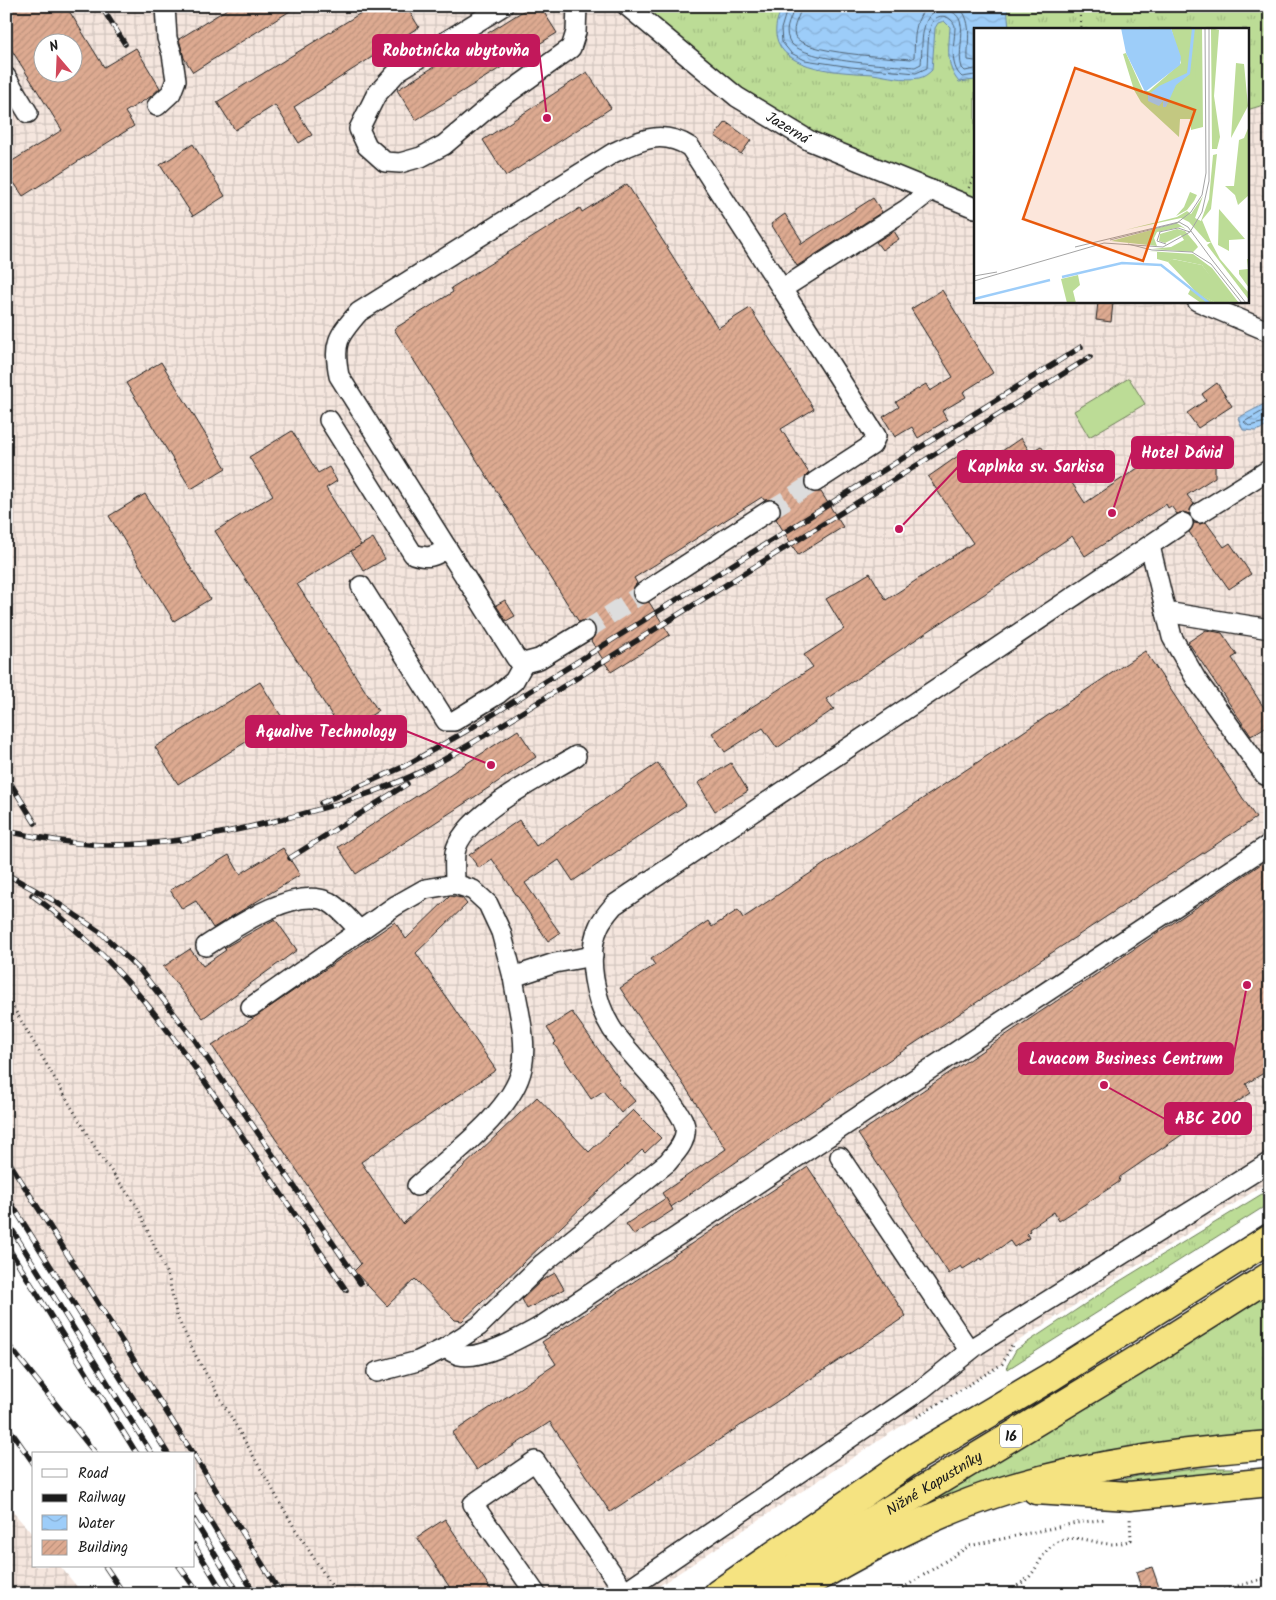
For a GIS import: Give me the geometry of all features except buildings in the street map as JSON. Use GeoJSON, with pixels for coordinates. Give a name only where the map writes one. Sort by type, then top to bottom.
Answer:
{"type":"FeatureCollection","features":[{"type":"Feature","properties":{"kind":"highway"},"geometry":{"type":"LineString","coordinates":[[718,1594],[917,1456],[1052,1376],[1270,1238]]}},
{"type":"Feature","properties":{"kind":"highway","name":"Nižné Kapustníky"},"geometry":{"type":"LineString","coordinates":[[751,1594],[1134,1362],[1270,1276]]}},
{"type":"Feature","properties":{"kind":"highway"},"geometry":{"type":"LineString","coordinates":[[789,1594],[896,1535],[972,1502],[1012,1488],[1121,1462],[1212,1450],[1270,1445]]}},
{"type":"Feature","properties":{"kind":"highway"},"geometry":{"type":"LineString","coordinates":[[1012,1488],[1129,1496],[1270,1482]]}},
{"type":"Feature","properties":{"kind":"lane"},"geometry":{"type":"LineString","coordinates":[[157,106],[171,93],[176,80],[172,54],[167,38],[165,6]]}},
{"type":"Feature","properties":{"kind":"lane"},"geometry":{"type":"LineString","coordinates":[[503,6],[398,71],[376,95],[359,129],[367,146],[385,162],[400,163],[421,157],[444,145],[489,107],[571,48],[576,32],[577,6]]}},
{"type":"Feature","properties":{"kind":"lane","name":"Jazerná"},"geometry":{"type":"LineString","coordinates":[[627,6],[737,97],[810,141],[974,208]]}},
{"type":"Feature","properties":{"kind":"lane"},"geometry":{"type":"LineString","coordinates":[[6,77],[28,113]]}},
{"type":"Feature","properties":{"kind":"lane"},"geometry":{"type":"LineString","coordinates":[[524,663],[516,658],[339,376],[335,352],[343,330],[359,312],[613,153],[634,143],[658,136],[677,139],[690,147],[876,436],[872,445],[815,482]]}},
{"type":"Feature","properties":{"kind":"lane"},"geometry":{"type":"LineString","coordinates":[[782,289],[907,209],[931,190]]}},
{"type":"Feature","properties":{"kind":"lane"},"geometry":{"type":"LineString","coordinates":[[1199,302],[1270,332]]}},
{"type":"Feature","properties":{"kind":"lane"},"geometry":{"type":"LineString","coordinates":[[329,420],[414,554],[425,558],[434,557],[447,548]]}},
{"type":"Feature","properties":{"kind":"lane"},"geometry":{"type":"LineString","coordinates":[[1200,513],[1270,469]]}},
{"type":"Feature","properties":{"kind":"lane"},"geometry":{"type":"LineString","coordinates":[[643,593],[770,510]]}},
{"type":"Feature","properties":{"kind":"lane"},"geometry":{"type":"LineString","coordinates":[[377,1372],[418,1361],[445,1348],[479,1326],[541,1265],[668,1162],[682,1145],[686,1131],[681,1116],[668,1095],[612,1029],[601,1005],[592,949],[599,926],[614,905],[1183,524]]}},
{"type":"Feature","properties":{"kind":"lane"},"geometry":{"type":"LineString","coordinates":[[1150,546],[1172,637],[1196,679],[1265,775],[1270,777]]}},
{"type":"Feature","properties":{"kind":"lane"},"geometry":{"type":"LineString","coordinates":[[361,586],[446,722],[454,720],[498,694],[514,681],[524,663],[539,659],[585,631]]}},
{"type":"Feature","properties":{"kind":"lane"},"geometry":{"type":"LineString","coordinates":[[1166,612],[1270,629]]}},
{"type":"Feature","properties":{"kind":"lane"},"geometry":{"type":"LineString","coordinates":[[455,884],[455,852],[464,832],[488,809],[576,756]]}},
{"type":"Feature","properties":{"kind":"lane"},"geometry":{"type":"LineString","coordinates":[[445,1348],[460,1355],[482,1353],[513,1342],[540,1328],[1270,844]]}},
{"type":"Feature","properties":{"kind":"lane"},"geometry":{"type":"LineString","coordinates":[[251,1007],[395,906],[426,889],[455,884],[472,890],[488,904],[502,932],[513,977],[522,1038],[522,1066],[516,1086],[502,1108],[417,1186]]}},
{"type":"Feature","properties":{"kind":"lane"},"geometry":{"type":"LineString","coordinates":[[206,946],[250,918],[275,906],[308,899],[328,902],[360,931]]}},
{"type":"Feature","properties":{"kind":"lane"},"geometry":{"type":"LineString","coordinates":[[513,977],[555,963],[593,956]]}},
{"type":"Feature","properties":{"kind":"lane"},"geometry":{"type":"LineString","coordinates":[[840,1157],[970,1350]]}},
{"type":"Feature","properties":{"kind":"lane"},"geometry":{"type":"LineString","coordinates":[[536,1594],[473,1504],[535,1461],[623,1593],[922,1389],[970,1350],[1270,1162]]}},
{"type":"Feature","properties":{"kind":"path"},"geometry":{"type":"LineString","coordinates":[[1080,6],[1081,28]]}},
{"type":"Feature","properties":{"kind":"path"},"geometry":{"type":"LineString","coordinates":[[6,995],[100,1156],[137,1206],[169,1279],[177,1317],[196,1356],[294,1527],[338,1594]]}},
{"type":"Feature","properties":{"kind":"path"},"geometry":{"type":"LineString","coordinates":[[1121,1517],[1140,1515]]}},
{"type":"Feature","properties":{"kind":"path"},"geometry":{"type":"LineString","coordinates":[[894,1594],[969,1546],[1076,1522],[1112,1518]]}},
{"type":"Feature","properties":{"kind":"path"},"geometry":{"type":"LineString","coordinates":[[1005,1594],[1030,1575],[1049,1547],[1066,1539],[1106,1545],[1119,1545],[1131,1540]]}},
{"type":"Feature","properties":{"kind":"path"},"geometry":{"type":"LineString","coordinates":[[1209,1594],[1270,1577]]}},
{"type":"Feature","properties":{"kind":"shaded area"},"geometry":{"type":"Polygon","coordinates":[[[6,6],[633,6],[974,207],[974,302],[1248,302],[1248,110],[1270,103],[1270,1181],[1012,1345],[1002,1364],[887,1435],[647,1594],[255,1594],[195,1497],[195,1452],[167,1452],[6,1195],[6,6]]]}},
{"type":"Feature","properties":{"kind":"shaded area"},"geometry":{"type":"Polygon","coordinates":[[[6,1504],[32,1534],[32,1568],[62,1568],[83,1594],[6,1594],[6,1504]]]}},
{"type":"Feature","properties":{"kind":"green space"},"geometry":{"type":"Polygon","coordinates":[[[633,6],[1270,6],[1270,103],[1248,110],[1248,28],[974,28],[974,208],[741,100],[633,6]]]}},
{"type":"Feature","properties":{"kind":"green space"},"geometry":{"type":"Polygon","coordinates":[[[1129,378],[1145,404],[1089,437],[1074,411],[1129,378]]]}},
{"type":"Feature","properties":{"kind":"green space"},"geometry":{"type":"Polygon","coordinates":[[[1270,1189],[1270,1203],[1008,1369],[1007,1366],[1016,1350],[1115,1284],[1270,1189]]]}},
{"type":"Feature","properties":{"kind":"green space"},"geometry":{"type":"Polygon","coordinates":[[[1270,1292],[1270,1430],[902,1517],[1270,1292]]]}},
{"type":"Feature","properties":{"kind":"green space"},"geometry":{"type":"Polygon","coordinates":[[[1201,1468],[1232,1468],[1233,1476],[1111,1485],[1111,1482],[1138,1476],[1201,1468]]]}},
{"type":"Feature","properties":{"kind":"water"},"geometry":{"type":"Polygon","coordinates":[[[784,6],[1007,6],[1009,28],[974,28],[974,80],[959,82],[950,63],[950,27],[944,21],[938,23],[935,28],[932,70],[921,78],[902,79],[873,74],[831,71],[801,63],[789,56],[781,47],[776,35],[777,20],[784,6]]]}},
{"type":"Feature","properties":{"kind":"water"},"geometry":{"type":"Polygon","coordinates":[[[1270,401],[1270,425],[1256,431],[1243,430],[1238,418],[1270,401]]]}},
{"type":"Feature","properties":{"kind":"tunnel"},"geometry":{"type":"LineString","coordinates":[[770,510],[815,482]]}},
{"type":"Feature","properties":{"kind":"tunnel"},"geometry":{"type":"LineString","coordinates":[[585,631],[643,593]]}},
{"type":"Feature","properties":{"kind":"railway"},"geometry":{"type":"LineString","coordinates":[[101,6],[125,44]]}},
{"type":"Feature","properties":{"kind":"railway"},"geometry":{"type":"LineString","coordinates":[[321,803],[403,767],[468,730],[1081,347]]}},
{"type":"Feature","properties":{"kind":"railway"},"geometry":{"type":"LineString","coordinates":[[6,831],[85,844],[155,843],[241,829],[338,804],[392,785],[443,760],[492,731],[1090,357]]}},
{"type":"Feature","properties":{"kind":"railway"},"geometry":{"type":"LineString","coordinates":[[6,776],[35,823]]}},
{"type":"Feature","properties":{"kind":"railway"},"geometry":{"type":"LineString","coordinates":[[290,858],[407,784]]}},
{"type":"Feature","properties":{"kind":"railway"},"geometry":{"type":"LineString","coordinates":[[6,874],[53,900],[100,932],[140,970],[194,1039],[360,1283]]}},
{"type":"Feature","properties":{"kind":"railway"},"geometry":{"type":"LineString","coordinates":[[32,895],[93,946],[146,1003],[170,1033],[216,1097],[346,1290]]}},
{"type":"Feature","properties":{"kind":"railway"},"geometry":{"type":"LineString","coordinates":[[6,1157],[192,1452]]}},
{"type":"Feature","properties":{"kind":"railway"},"geometry":{"type":"LineString","coordinates":[[6,1195],[167,1452]]}},
{"type":"Feature","properties":{"kind":"railway"},"geometry":{"type":"LineString","coordinates":[[6,1220],[151,1452]]}},
{"type":"Feature","properties":{"kind":"railway"},"geometry":{"type":"LineString","coordinates":[[6,1244],[136,1452]]}},
{"type":"Feature","properties":{"kind":"railway"},"geometry":{"type":"LineString","coordinates":[[6,1342],[94,1452]]}},
{"type":"Feature","properties":{"kind":"railway"},"geometry":{"type":"LineString","coordinates":[[6,1424],[32,1461]]}},
{"type":"Feature","properties":{"kind":"railway"},"geometry":{"type":"LineString","coordinates":[[195,1457],[281,1594]]}},
{"type":"Feature","properties":{"kind":"railway"},"geometry":{"type":"LineString","coordinates":[[195,1497],[255,1594]]}},
{"type":"Feature","properties":{"kind":"railway"},"geometry":{"type":"LineString","coordinates":[[195,1522],[239,1594]]}},
{"type":"Feature","properties":{"kind":"railway"},"geometry":{"type":"LineString","coordinates":[[195,1547],[224,1594]]}},
{"type":"Feature","properties":{"kind":"railway"},"geometry":{"type":"LineString","coordinates":[[106,1568],[124,1594]]}},
{"type":"Feature","properties":{"kind":"railway"},"geometry":{"type":"LineString","coordinates":[[180,1568],[199,1594]]}},
{"type":"Feature","properties":{"kind":"place","name":"Robotnícka ubytovňa"},"geometry":{"type":"Point","coordinates":[547,118]}},
{"type":"Feature","properties":{"kind":"place","name":"Hotel Dávid"},"geometry":{"type":"Point","coordinates":[1112,513]}},
{"type":"Feature","properties":{"kind":"place","name":"Kaplnka sv. Sarkisa"},"geometry":{"type":"Point","coordinates":[899,529]}},
{"type":"Feature","properties":{"kind":"place","name":"Aqualive Technology"},"geometry":{"type":"Point","coordinates":[491,765]}},
{"type":"Feature","properties":{"kind":"place","name":"Lavacom Business Centrum"},"geometry":{"type":"Point","coordinates":[1247,985]}},
{"type":"Feature","properties":{"kind":"place","name":"ABC ZOO"},"geometry":{"type":"Point","coordinates":[1104,1085]}}]}
